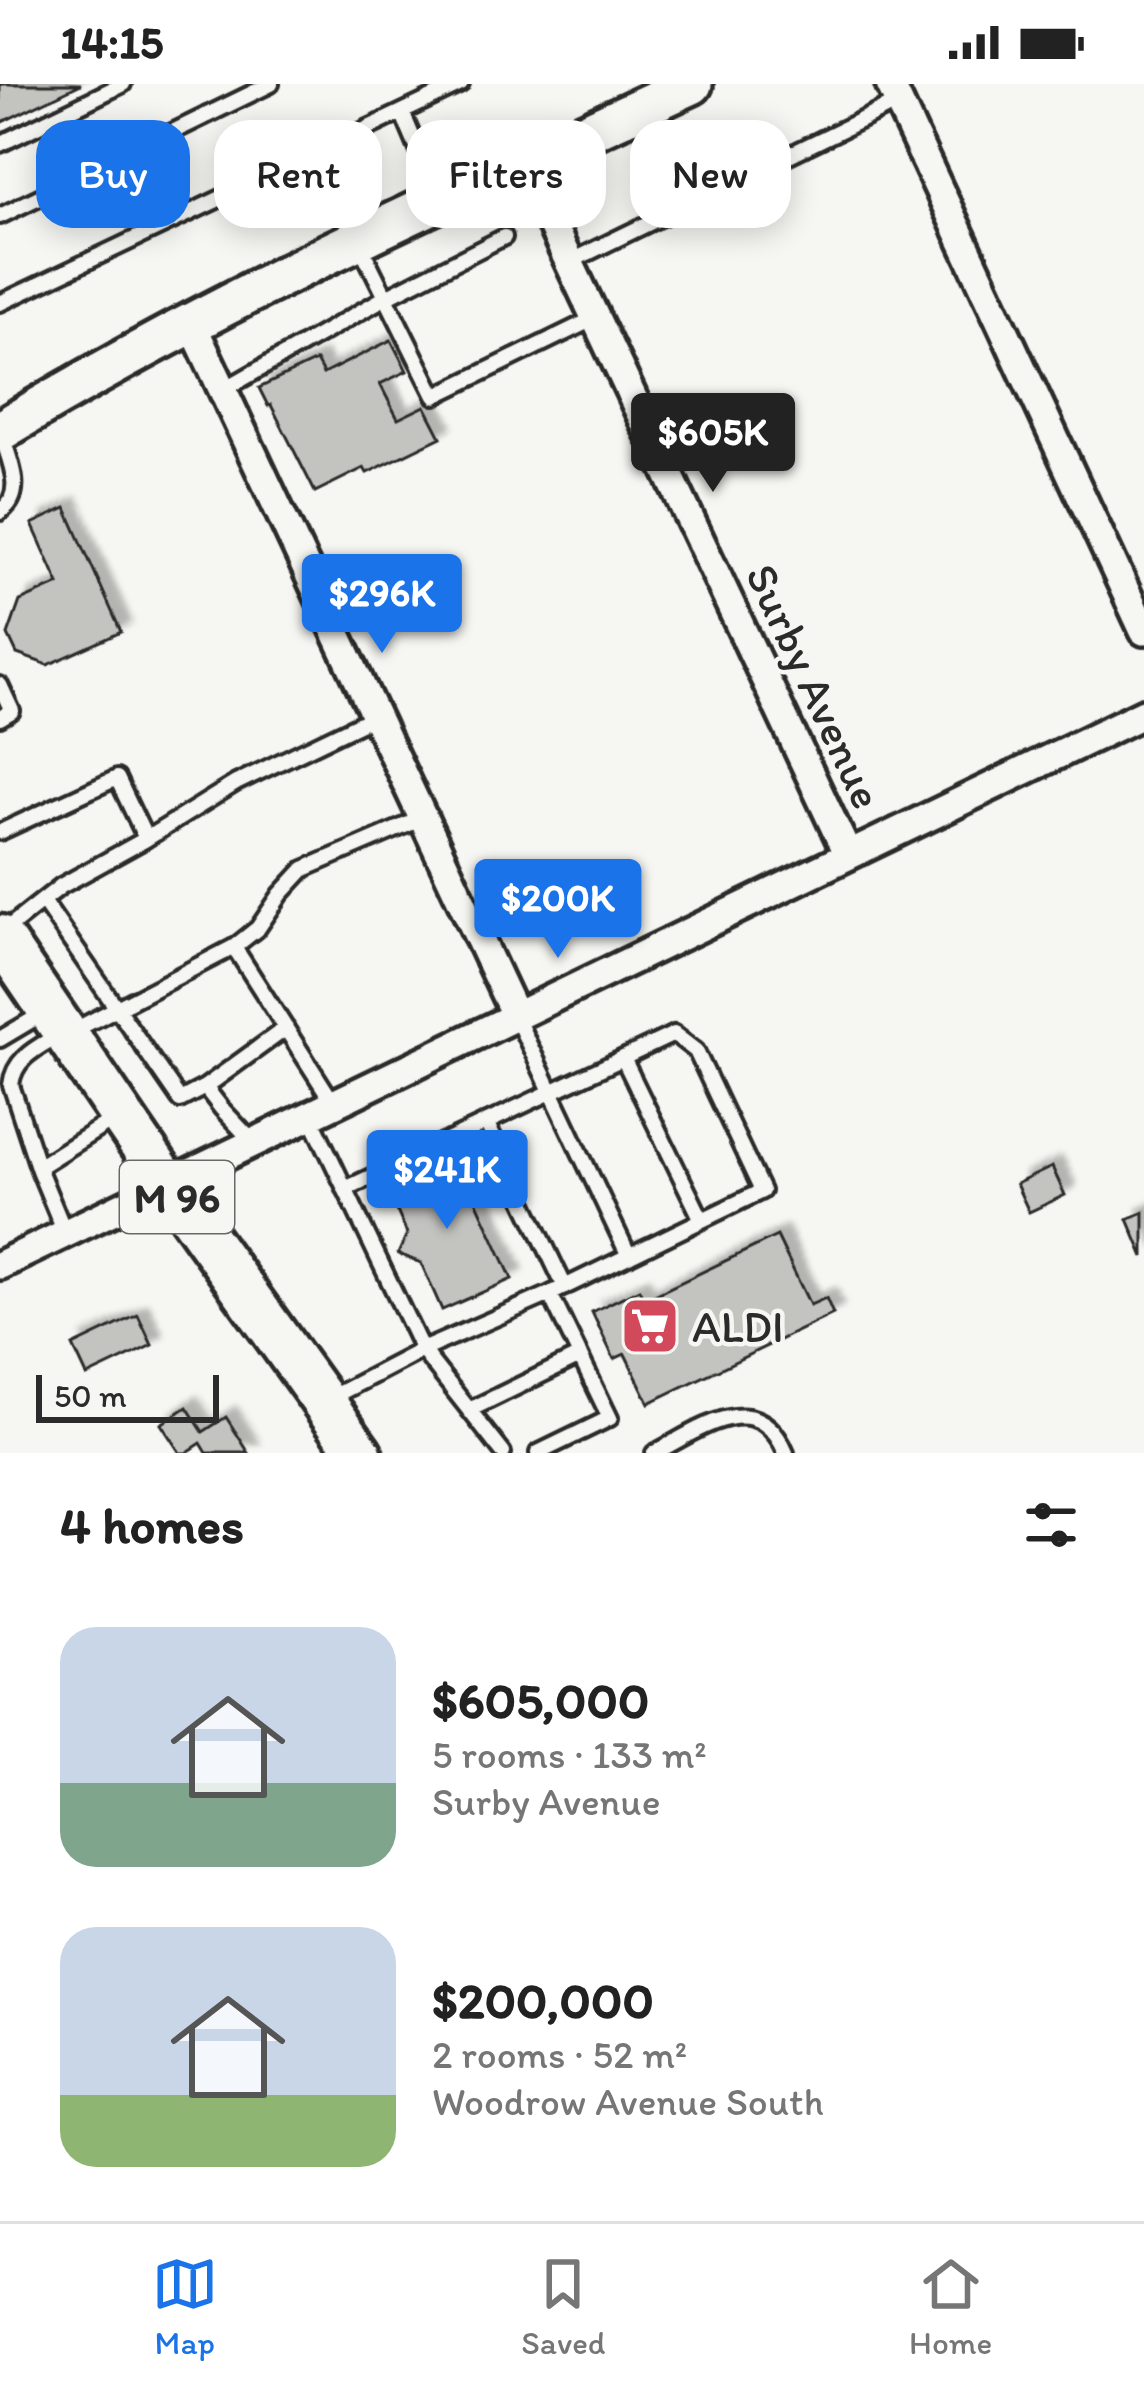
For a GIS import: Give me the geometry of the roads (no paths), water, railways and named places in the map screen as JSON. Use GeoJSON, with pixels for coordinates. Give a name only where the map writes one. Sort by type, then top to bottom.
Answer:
{"type":"FeatureCollection","features":[{"type":"Feature","properties":{"kind":"main road"},"geometry":{"type":"LineString","coordinates":[[606,123],[692,84]]}},
{"type":"Feature","properties":{"kind":"main road"},"geometry":{"type":"LineString","coordinates":[[0,431],[191,322],[406,219]]}},
{"type":"Feature","properties":{"kind":"main road","name":"M 96"},"geometry":{"type":"LineString","coordinates":[[0,936],[353,1450]]}},
{"type":"Feature","properties":{"kind":"street"},"geometry":{"type":"LineString","coordinates":[[894,93],[1144,631]]}},
{"type":"Feature","properties":{"kind":"street","name":"Surby Avenue"},"geometry":{"type":"LineString","coordinates":[[553,228],[848,855]]}},
{"type":"Feature","properties":{"kind":"street"},"geometry":{"type":"LineString","coordinates":[[191,322],[516,1017]]}},
{"type":"Feature","properties":{"kind":"street"},"geometry":{"type":"LineString","coordinates":[[0,1265],[1144,713]]}},
{"type":"Feature","properties":{"kind":"lane"},"geometry":{"type":"LineString","coordinates":[[0,144],[123,84]]}},
{"type":"Feature","properties":{"kind":"lane"},"geometry":{"type":"LineString","coordinates":[[0,216],[271,84]]}},
{"type":"Feature","properties":{"kind":"lane"},"geometry":{"type":"LineString","coordinates":[[0,302],[402,112],[428,91],[461,84]]}},
{"type":"Feature","properties":{"kind":"lane"},"geometry":{"type":"LineString","coordinates":[[569,262],[894,93]]}},
{"type":"Feature","properties":{"kind":"lane"},"geometry":{"type":"LineString","coordinates":[[402,112],[406,121]]}},
{"type":"Feature","properties":{"kind":"lane"},"geometry":{"type":"LineString","coordinates":[[223,390],[386,297],[505,237]]}},
{"type":"Feature","properties":{"kind":"lane"},"geometry":{"type":"LineString","coordinates":[[358,242],[435,396],[595,318]]}},
{"type":"Feature","properties":{"kind":"lane"},"geometry":{"type":"LineString","coordinates":[[0,431],[15,490],[10,506],[0,512]]}},
{"type":"Feature","properties":{"kind":"lane"},"geometry":{"type":"LineString","coordinates":[[0,685],[12,712],[0,718]]}},
{"type":"Feature","properties":{"kind":"lane"},"geometry":{"type":"LineString","coordinates":[[0,936],[61,886],[236,783],[375,716]]}},
{"type":"Feature","properties":{"kind":"lane"},"geometry":{"type":"LineString","coordinates":[[0,832],[117,778],[146,839]]}},
{"type":"Feature","properties":{"kind":"lane"},"geometry":{"type":"LineString","coordinates":[[0,1039],[116,1009],[234,947],[258,928],[304,869],[423,818]]}},
{"type":"Feature","properties":{"kind":"lane"},"geometry":{"type":"LineString","coordinates":[[43,901],[180,1100],[286,1028]]}},
{"type":"Feature","properties":{"kind":"lane"},"geometry":{"type":"LineString","coordinates":[[234,947],[286,1028],[322,1110],[345,1189],[422,1350],[503,1453]]}},
{"type":"Feature","properties":{"kind":"lane"},"geometry":{"type":"LineString","coordinates":[[516,1017],[629,1256]]}},
{"type":"Feature","properties":{"kind":"lane"},"geometry":{"type":"LineString","coordinates":[[60,1025],[23,1057],[11,1085],[65,1233]]}},
{"type":"Feature","properties":{"kind":"lane"},"geometry":{"type":"LineString","coordinates":[[323,1401],[762,1191],[696,1051],[674,1034],[345,1189]]}},
{"type":"Feature","properties":{"kind":"lane"},"geometry":{"type":"LineString","coordinates":[[623,1058],[702,1220]]}},
{"type":"Feature","properties":{"kind":"lane"},"geometry":{"type":"LineString","coordinates":[[205,1087],[254,1142]]}},
{"type":"Feature","properties":{"kind":"lane"},"geometry":{"type":"LineString","coordinates":[[38,1167],[121,1115]]}},
{"type":"Feature","properties":{"kind":"lane"},"geometry":{"type":"LineString","coordinates":[[486,1122],[580,1356],[610,1418],[538,1453]]}},
{"type":"Feature","properties":{"kind":"lane"},"geometry":{"type":"LineString","coordinates":[[469,1410],[580,1356]]}},
{"type":"Feature","properties":{"kind":"lane"},"geometry":{"type":"LineString","coordinates":[[654,1453],[724,1417],[748,1415],[768,1426],[786,1453]]}},
{"type":"Feature","properties":{"kind":"place","name":"ALDI"},"geometry":{"type":"Point","coordinates":[650,1326]}}]}
